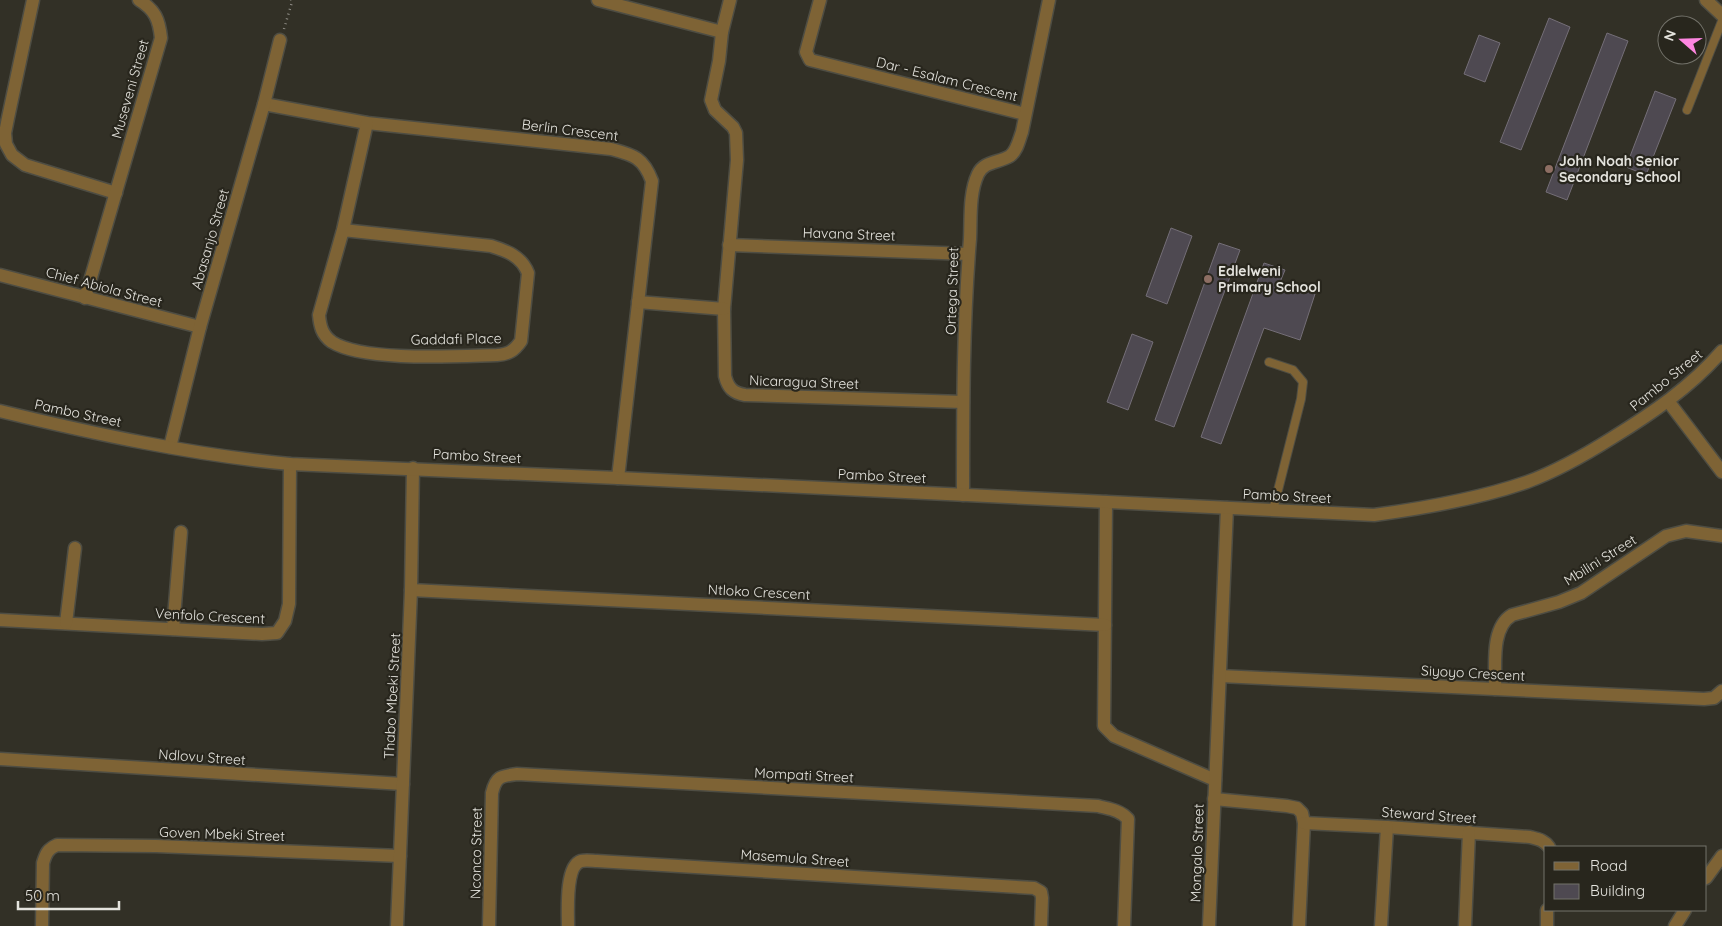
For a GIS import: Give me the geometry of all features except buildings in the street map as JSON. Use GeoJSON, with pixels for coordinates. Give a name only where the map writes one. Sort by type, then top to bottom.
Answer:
{"type":"FeatureCollection","features":[{"type":"Feature","properties":{"kind":"street"},"geometry":{"type":"LineString","coordinates":[[33,0],[5,133],[6,144],[12,156],[24,165],[116,193]]}},
{"type":"Feature","properties":{"kind":"street","name":"Museveni Street"},"geometry":{"type":"LineString","coordinates":[[85,298],[160,38],[159,26],[154,13],[149,6],[139,0]]}},
{"type":"Feature","properties":{"kind":"street"},"geometry":{"type":"LineString","coordinates":[[598,0],[722,32]]}},
{"type":"Feature","properties":{"kind":"street","name":"Nicaragua Street"},"geometry":{"type":"LineString","coordinates":[[730,0],[722,32],[719,61],[711,100],[715,110],[733,127],[737,137],[737,160],[724,310],[725,376],[727,384],[736,393],[745,395],[963,402]]}},
{"type":"Feature","properties":{"kind":"street","name":"Dar - Esalam Crescent"},"geometry":{"type":"LineString","coordinates":[[820,0],[806,52],[810,60],[1025,114],[1045,1]]}},
{"type":"Feature","properties":{"kind":"street"},"geometry":{"type":"LineString","coordinates":[[1706,0],[1722,14]]}},
{"type":"Feature","properties":{"kind":"street","name":"Abasanjo Street"},"geometry":{"type":"LineString","coordinates":[[170,447],[200,327],[264,104],[280,40]]}},
{"type":"Feature","properties":{"kind":"street","name":"Berlin Crescent"},"geometry":{"type":"LineString","coordinates":[[264,104],[367,123],[610,149],[639,160],[645,165],[652,181],[618,478]]}},
{"type":"Feature","properties":{"kind":"street","name":"Ortega Street"},"geometry":{"type":"LineString","coordinates":[[963,494],[963,402],[968,254],[973,188],[978,173],[988,164],[1010,156],[1016,148],[1022,132],[1025,114]]}},
{"type":"Feature","properties":{"kind":"street","name":"Gaddafi Place"},"geometry":{"type":"LineString","coordinates":[[343,230],[490,246],[507,251],[518,258],[525,265],[528,273],[520,341],[515,349],[508,354],[497,355],[419,356],[363,353],[332,342],[321,330],[319,315],[343,230],[367,123]]}},
{"type":"Feature","properties":{"kind":"street","name":"Havana Street"},"geometry":{"type":"LineString","coordinates":[[729,245],[968,254]]}},
{"type":"Feature","properties":{"kind":"street","name":"Chief Abiola Street"},"geometry":{"type":"LineString","coordinates":[[0,275],[200,327]]}},
{"type":"Feature","properties":{"kind":"street"},"geometry":{"type":"LineString","coordinates":[[638,302],[724,310]]}},
{"type":"Feature","properties":{"kind":"street","name":"Pambo Street"},"geometry":{"type":"LineString","coordinates":[[0,411],[170,447],[253,461],[290,464],[413,468],[1374,515],[1446,504],[1528,482],[1579,459],[1647,416],[1719,360]]}},
{"type":"Feature","properties":{"kind":"street"},"geometry":{"type":"LineString","coordinates":[[1668,401],[1722,472]]}},
{"type":"Feature","properties":{"kind":"street","name":"Venfolo Crescent"},"geometry":{"type":"LineString","coordinates":[[0,620],[262,634],[277,633],[285,622],[289,604],[290,464]]}},
{"type":"Feature","properties":{"kind":"street","name":"Thabo Mbeki Street"},"geometry":{"type":"LineString","coordinates":[[397,926],[412,590],[413,468]]}},
{"type":"Feature","properties":{"kind":"street"},"geometry":{"type":"LineString","coordinates":[[1106,502],[1103,722],[1107,730],[1114,736],[1215,780],[1227,508]]}},
{"type":"Feature","properties":{"kind":"street","name":"Mbilini Street"},"geometry":{"type":"LineString","coordinates":[[1495,689],[1497,635],[1507,618],[1581,593],[1666,536],[1686,531],[1722,536]]}},
{"type":"Feature","properties":{"kind":"street"},"geometry":{"type":"LineString","coordinates":[[173,629],[181,532]]}},
{"type":"Feature","properties":{"kind":"street"},"geometry":{"type":"LineString","coordinates":[[66,623],[75,548]]}},
{"type":"Feature","properties":{"kind":"street","name":"Ntloko Crescent"},"geometry":{"type":"LineString","coordinates":[[412,590],[1105,624]]}},
{"type":"Feature","properties":{"kind":"street","name":"Siyoyo Crescent"},"geometry":{"type":"LineString","coordinates":[[1220,676],[1704,698],[1714,698],[1722,691]]}},
{"type":"Feature","properties":{"kind":"street","name":"Ndlovu Street"},"geometry":{"type":"LineString","coordinates":[[0,759],[403,784]]}},
{"type":"Feature","properties":{"kind":"street","name":"Mompati Street"},"geometry":{"type":"LineString","coordinates":[[495,781],[501,776],[517,774],[1098,806],[1121,812],[1128,820],[1124,926]]}},
{"type":"Feature","properties":{"kind":"street","name":"Mongalo Street"},"geometry":{"type":"LineString","coordinates":[[1209,926],[1215,780]]}},
{"type":"Feature","properties":{"kind":"street","name":"Nconco Street"},"geometry":{"type":"LineString","coordinates":[[489,926],[492,793],[495,781]]}},
{"type":"Feature","properties":{"kind":"street"},"geometry":{"type":"LineString","coordinates":[[1214,799],[1297,808],[1302,813],[1304,823],[1299,926]]}},
{"type":"Feature","properties":{"kind":"street","name":"Steward Street"},"geometry":{"type":"LineString","coordinates":[[1304,823],[1387,826],[1530,837],[1540,839],[1546,842],[1548,846]]}},
{"type":"Feature","properties":{"kind":"street"},"geometry":{"type":"LineString","coordinates":[[1382,926],[1387,826]]}},
{"type":"Feature","properties":{"kind":"street"},"geometry":{"type":"LineString","coordinates":[[1465,926],[1469,832]]}},
{"type":"Feature","properties":{"kind":"street","name":"Goven Mbeki Street"},"geometry":{"type":"LineString","coordinates":[[42,926],[44,862],[50,848],[57,845],[156,846],[400,856]]}},
{"type":"Feature","properties":{"kind":"street"},"geometry":{"type":"LineString","coordinates":[[1707,877],[1722,856]]}},
{"type":"Feature","properties":{"kind":"street","name":"Masemula Street"},"geometry":{"type":"LineString","coordinates":[[568,926],[571,873],[574,866],[581,861],[1034,888],[1041,892],[1041,926]]}},
{"type":"Feature","properties":{"kind":"street"},"geometry":{"type":"LineString","coordinates":[[1547,911],[1547,926]]}},
{"type":"Feature","properties":{"kind":"street"},"geometry":{"type":"LineString","coordinates":[[1674,926],[1684,911]]}},
{"type":"Feature","properties":{"kind":"street"},"geometry":{"type":"LineString","coordinates":[[42,926],[54,926]]}},
{"type":"Feature","properties":{"kind":"lane"},"geometry":{"type":"LineString","coordinates":[[1687,110],[1722,21]]}},
{"type":"Feature","properties":{"kind":"lane"},"geometry":{"type":"LineString","coordinates":[[1269,362],[1293,370],[1303,382],[1301,399],[1273,510]]}},
{"type":"Feature","properties":{"kind":"path"},"geometry":{"type":"LineString","coordinates":[[280,40],[291,0]]}},
{"type":"Feature","properties":{"kind":"place","name":"John Noah Senior Secondary School"},"geometry":{"type":"Point","coordinates":[1549,169]}},
{"type":"Feature","properties":{"kind":"place","name":"Edlelweni Primary School"},"geometry":{"type":"Point","coordinates":[1208,279]}}]}
